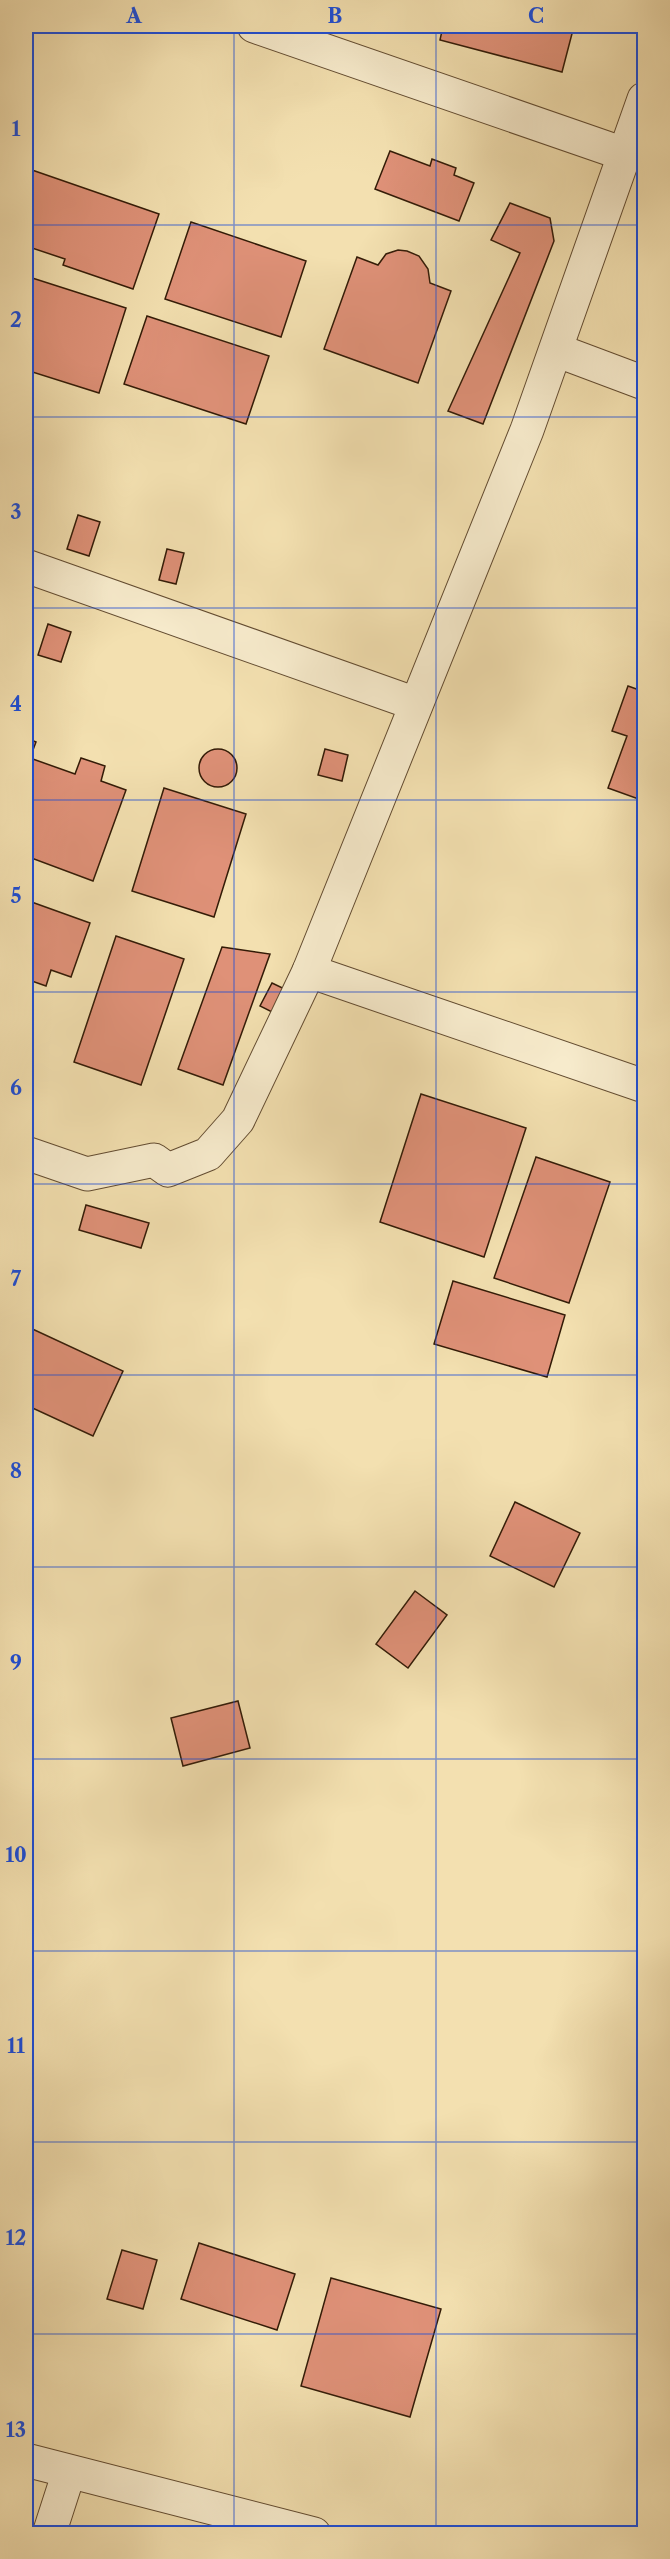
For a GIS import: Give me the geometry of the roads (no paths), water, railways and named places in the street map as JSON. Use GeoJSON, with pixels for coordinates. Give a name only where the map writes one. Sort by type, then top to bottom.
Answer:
{"type":"FeatureCollection","features":[{"type":"Feature","properties":{"kind":"street"},"geometry":{"type":"LineString","coordinates":[[254,26],[624,154]]}},
{"type":"Feature","properties":{"kind":"street"},"geometry":{"type":"LineString","coordinates":[[26,1153],[87,1174],[154,1160],[168,1170],[208,1154],[238,1120],[309,971],[527,430],[645,99]]}},
{"type":"Feature","properties":{"kind":"street"},"geometry":{"type":"LineString","coordinates":[[556,350],[645,383]]}},
{"type":"Feature","properties":{"kind":"street"},"geometry":{"type":"LineString","coordinates":[[26,566],[416,704]]}},
{"type":"Feature","properties":{"kind":"street"},"geometry":{"type":"LineString","coordinates":[[309,971],[645,1086]]}},
{"type":"Feature","properties":{"kind":"street"},"geometry":{"type":"LineString","coordinates":[[26,2460],[314,2534]]}},
{"type":"Feature","properties":{"kind":"street"},"geometry":{"type":"LineString","coordinates":[[48,2534],[69,2472]]}}]}
